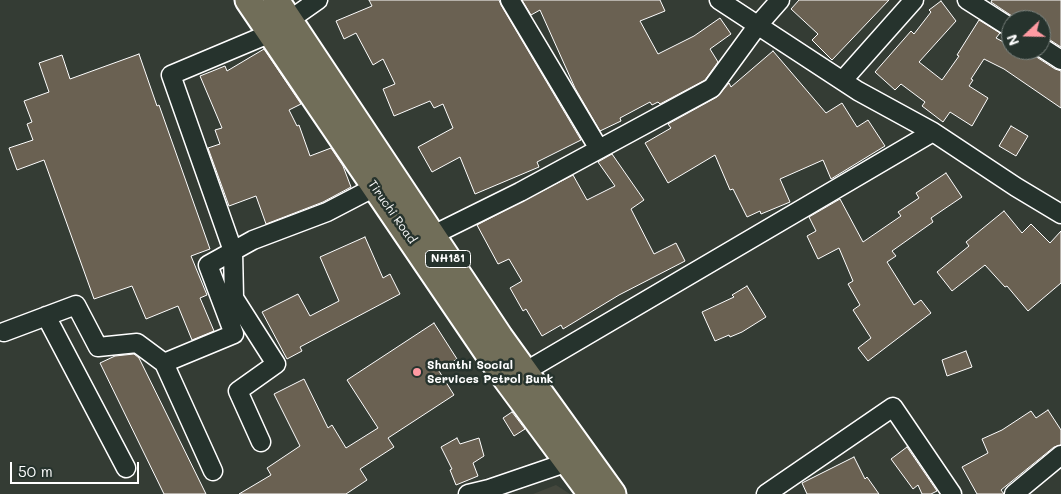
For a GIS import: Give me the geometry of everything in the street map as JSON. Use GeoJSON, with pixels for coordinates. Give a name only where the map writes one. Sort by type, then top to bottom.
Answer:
{"type":"FeatureCollection","features":[{"type":"Feature","properties":{"kind":"highway","name":"Tiruchi Road"},"geometry":{"type":"LineString","coordinates":[[248,0],[279,18],[613,494]]}},
{"type":"Feature","properties":{"kind":"highway","name":"Tiruchi Road"},"geometry":{"type":"LineString","coordinates":[[279,18],[375,187],[495,364],[591,494]]}},
{"type":"Feature","properties":{"kind":"street"},"geometry":{"type":"LineString","coordinates":[[261,442],[238,391],[276,364],[234,298],[233,251],[171,75],[279,18],[318,0]]}},
{"type":"Feature","properties":{"kind":"street"},"geometry":{"type":"LineString","coordinates":[[510,0],[599,149]]}},
{"type":"Feature","properties":{"kind":"street"},"geometry":{"type":"LineString","coordinates":[[719,0],[843,80],[933,132],[1016,187],[1061,214]]}},
{"type":"Feature","properties":{"kind":"street"},"geometry":{"type":"LineString","coordinates":[[432,236],[520,192],[712,88],[758,25],[780,0]]}},
{"type":"Feature","properties":{"kind":"street"},"geometry":{"type":"LineString","coordinates":[[843,80],[914,0]]}},
{"type":"Feature","properties":{"kind":"street"},"geometry":{"type":"LineString","coordinates":[[966,0],[1001,22]]}},
{"type":"Feature","properties":{"kind":"street"},"geometry":{"type":"LineString","coordinates":[[526,371],[933,132]]}},
{"type":"Feature","properties":{"kind":"street"},"geometry":{"type":"LineString","coordinates":[[164,364],[234,334],[208,265],[253,240],[327,212],[375,187]]}},
{"type":"Feature","properties":{"kind":"street"},"geometry":{"type":"LineString","coordinates":[[4,332],[76,305],[98,348],[137,343],[164,364],[212,470]]}},
{"type":"Feature","properties":{"kind":"street"},"geometry":{"type":"LineString","coordinates":[[46,316],[126,468]]}},
{"type":"Feature","properties":{"kind":"street"},"geometry":{"type":"LineString","coordinates":[[766,494],[893,407],[952,494]]}},
{"type":"Feature","properties":{"kind":"street"},"geometry":{"type":"LineString","coordinates":[[1014,494],[1061,455]]}},
{"type":"Feature","properties":{"kind":"street"},"geometry":{"type":"LineString","coordinates":[[468,494],[489,489],[568,462]]}},
{"type":"Feature","properties":{"kind":"shaded area"},"geometry":{"type":"Polygon","coordinates":[[[556,485],[570,494],[533,494],[556,485]]]}},
{"type":"Feature","properties":{"kind":"building"},"geometry":{"type":"Polygon","coordinates":[[[369,0],[499,0],[581,140],[537,162],[539,167],[475,194],[460,157],[432,172],[418,147],[453,128],[443,104],[434,108],[430,101],[394,116],[383,89],[395,84],[383,59],[373,65],[356,33],[344,39],[336,21],[372,6],[369,0]]]}},
{"type":"Feature","properties":{"kind":"building"},"geometry":{"type":"Polygon","coordinates":[[[522,0],[660,0],[665,11],[640,21],[658,54],[694,36],[720,18],[731,34],[710,49],[718,62],[705,80],[660,104],[658,102],[652,105],[650,102],[620,118],[621,121],[600,131],[575,88],[540,10],[531,15],[522,0]]]}},
{"type":"Feature","properties":{"kind":"building"},"geometry":{"type":"Polygon","coordinates":[[[799,0],[889,0],[832,60],[812,40],[818,34],[791,9],[799,0]]]}},
{"type":"Feature","properties":{"kind":"building"},"geometry":{"type":"Polygon","coordinates":[[[992,0],[1061,0],[1061,47],[1051,41],[1051,10],[1003,10],[991,2],[992,0]]]}},
{"type":"Feature","properties":{"kind":"building"},"geometry":{"type":"Polygon","coordinates":[[[941,1],[956,21],[919,62],[942,80],[959,56],[957,55],[979,20],[1000,33],[996,38],[1001,41],[1001,60],[1041,60],[1061,71],[1061,108],[1004,69],[984,59],[971,79],[973,80],[969,86],[988,98],[972,126],[950,112],[943,122],[922,106],[925,102],[901,84],[895,90],[875,72],[911,31],[914,34],[931,12],[929,10],[941,1]]]}},
{"type":"Feature","properties":{"kind":"building"},"geometry":{"type":"Polygon","coordinates":[[[264,49],[301,104],[289,110],[297,126],[299,125],[310,156],[331,148],[343,166],[351,187],[323,202],[266,224],[256,196],[229,206],[208,148],[220,144],[215,130],[222,128],[200,76],[225,66],[227,71],[264,49]]]}},
{"type":"Feature","properties":{"kind":"building"},"geometry":{"type":"Polygon","coordinates":[[[773,51],[826,113],[842,103],[857,127],[868,120],[885,146],[831,179],[823,160],[780,179],[790,202],[761,214],[760,211],[747,217],[733,189],[730,190],[715,155],[668,183],[645,143],[671,128],[668,124],[717,97],[729,83],[731,87],[773,51]]]}},
{"type":"Feature","properties":{"kind":"building"},"geometry":{"type":"Polygon","coordinates":[[[139,54],[210,249],[191,256],[207,295],[200,298],[214,331],[192,340],[178,306],[146,319],[132,286],[94,299],[44,160],[17,170],[9,148],[33,140],[27,124],[32,122],[24,101],[49,92],[39,63],[62,55],[70,79],[139,54]]]}},
{"type":"Feature","properties":{"kind":"building"},"geometry":{"type":"Polygon","coordinates":[[[1011,126],[1028,136],[1016,156],[999,146],[1011,126]]]}},
{"type":"Feature","properties":{"kind":"building"},"geometry":{"type":"Polygon","coordinates":[[[612,154],[644,200],[631,209],[654,254],[676,243],[685,261],[619,295],[563,329],[561,325],[542,336],[526,309],[523,311],[510,288],[522,281],[509,259],[498,264],[477,225],[573,175],[587,200],[615,186],[598,162],[612,154]]]}},
{"type":"Feature","properties":{"kind":"building"},"geometry":{"type":"Polygon","coordinates":[[[946,173],[962,197],[931,218],[933,222],[892,251],[896,256],[887,262],[914,305],[921,300],[931,313],[868,361],[858,348],[871,338],[853,310],[860,305],[848,284],[853,281],[839,248],[818,259],[807,236],[816,231],[809,217],[840,199],[863,242],[901,216],[898,212],[919,198],[916,193],[946,173]]]}},
{"type":"Feature","properties":{"kind":"building"},"geometry":{"type":"Polygon","coordinates":[[[1004,211],[1022,233],[1031,224],[1050,243],[1061,231],[1061,283],[1028,311],[1007,286],[1005,287],[985,265],[952,291],[937,272],[969,246],[966,242],[1004,211]]]}},
{"type":"Feature","properties":{"kind":"building"},"geometry":{"type":"Polygon","coordinates":[[[365,237],[383,278],[390,274],[400,294],[300,347],[302,351],[287,359],[262,312],[298,294],[310,316],[339,301],[320,257],[365,237]]]}},
{"type":"Feature","properties":{"kind":"building"},"geometry":{"type":"Polygon","coordinates":[[[747,286],[766,317],[742,332],[715,341],[702,312],[734,297],[732,295],[747,286]]]}},
{"type":"Feature","properties":{"kind":"building"},"geometry":{"type":"Polygon","coordinates":[[[434,323],[457,359],[439,371],[454,395],[388,438],[394,447],[360,469],[367,480],[346,494],[239,494],[271,475],[267,468],[300,446],[274,394],[304,379],[328,428],[332,425],[346,448],[378,428],[347,380],[434,323]]]}},
{"type":"Feature","properties":{"kind":"building"},"geometry":{"type":"Polygon","coordinates":[[[966,351],[972,367],[947,376],[942,360],[966,351]]]}},
{"type":"Feature","properties":{"kind":"building"},"geometry":{"type":"Polygon","coordinates":[[[134,354],[139,358],[206,494],[164,494],[100,363],[115,356],[134,354]]]}},
{"type":"Feature","properties":{"kind":"building"},"geometry":{"type":"Polygon","coordinates":[[[1048,410],[1061,430],[1061,445],[1054,447],[1001,490],[1004,494],[977,494],[962,467],[988,453],[982,439],[1002,430],[1031,411],[1036,418],[1048,410]]]}},
{"type":"Feature","properties":{"kind":"building"},"geometry":{"type":"Polygon","coordinates":[[[512,412],[525,429],[514,436],[503,418],[512,412]]]}},
{"type":"Feature","properties":{"kind":"building"},"geometry":{"type":"Polygon","coordinates":[[[457,438],[460,444],[479,438],[484,456],[473,463],[478,476],[456,485],[450,470],[452,469],[441,447],[457,438]]]}},
{"type":"Feature","properties":{"kind":"building"},"geometry":{"type":"Polygon","coordinates":[[[907,447],[937,491],[931,494],[922,494],[918,485],[913,489],[891,459],[907,447]]]}},
{"type":"Feature","properties":{"kind":"building"},"geometry":{"type":"Polygon","coordinates":[[[854,457],[865,479],[867,477],[879,494],[807,494],[802,483],[854,457]]]}},
{"type":"Feature","properties":{"kind":"place","name":"Shanthi Social Services Petrol Bunk"},"geometry":{"type":"Point","coordinates":[417,372]}}]}
